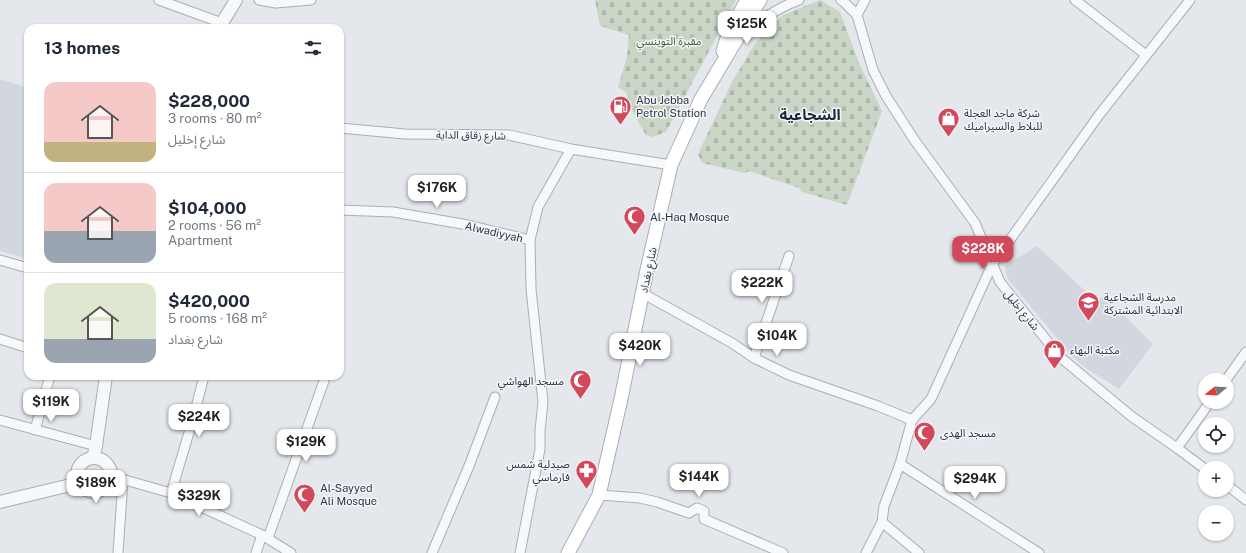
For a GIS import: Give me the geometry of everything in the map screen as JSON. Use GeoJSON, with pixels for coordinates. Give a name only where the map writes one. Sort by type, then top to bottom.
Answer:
{"type":"FeatureCollection","features":[{"type":"Feature","properties":{"kind":"main road"},"geometry":{"type":"LineString","coordinates":[[714,77],[729,32],[747,0]]}},
{"type":"Feature","properties":{"kind":"main road","name":"شارع بغداد"},"geometry":{"type":"LineString","coordinates":[[568,553],[599,496],[671,165],[701,99],[760,0]]}},
{"type":"Feature","properties":{"kind":"street"},"geometry":{"type":"LineString","coordinates":[[159,0],[216,24]]}},
{"type":"Feature","properties":{"kind":"street"},"geometry":{"type":"LineString","coordinates":[[222,24],[236,0]]}},
{"type":"Feature","properties":{"kind":"street"},"geometry":{"type":"LineString","coordinates":[[258,0],[276,3],[311,0]]}},
{"type":"Feature","properties":{"kind":"street"},"geometry":{"type":"LineString","coordinates":[[738,36],[762,18],[799,0]]}},
{"type":"Feature","properties":{"kind":"street"},"geometry":{"type":"LineString","coordinates":[[841,0],[858,15],[864,0]]}},
{"type":"Feature","properties":{"kind":"street"},"geometry":{"type":"LineString","coordinates":[[1075,0],[1146,55]]}},
{"type":"Feature","properties":{"kind":"street"},"geometry":{"type":"LineString","coordinates":[[866,553],[882,522],[884,506],[900,464],[912,420],[931,399],[992,265],[1099,115],[1190,0]]}},
{"type":"Feature","properties":{"kind":"street","name":"شارع إخليل"},"geometry":{"type":"LineString","coordinates":[[858,15],[873,70],[886,96],[915,141],[975,223],[1000,282],[1060,357],[1131,416],[1198,464]]}},
{"type":"Feature","properties":{"kind":"street","name":"شارع زقاق الداية"},"geometry":{"type":"LineString","coordinates":[[344,128],[405,134],[509,135],[570,149],[671,165]]}},
{"type":"Feature","properties":{"kind":"street"},"geometry":{"type":"LineString","coordinates":[[520,553],[540,448],[542,402],[531,290],[530,240],[538,207],[570,149]]}},
{"type":"Feature","properties":{"kind":"street","name":"Alwadiyyah"},"geometry":{"type":"LineString","coordinates":[[344,210],[393,212],[468,225],[530,240]]}},
{"type":"Feature","properties":{"kind":"street"},"geometry":{"type":"LineString","coordinates":[[754,358],[789,256]]}},
{"type":"Feature","properties":{"kind":"street"},"geometry":{"type":"LineString","coordinates":[[0,260],[24,267]]}},
{"type":"Feature","properties":{"kind":"street"},"geometry":{"type":"LineString","coordinates":[[642,293],[726,340],[754,358],[789,375],[878,406],[912,420]]}},
{"type":"Feature","properties":{"kind":"street"},"geometry":{"type":"LineString","coordinates":[[0,339],[24,347]]}},
{"type":"Feature","properties":{"kind":"street"},"geometry":{"type":"LineString","coordinates":[[1231,373],[1246,352]]}},
{"type":"Feature","properties":{"kind":"street"},"geometry":{"type":"LineString","coordinates":[[35,430],[49,380]]}},
{"type":"Feature","properties":{"kind":"street"},"geometry":{"type":"LineString","coordinates":[[93,458],[105,380]]}},
{"type":"Feature","properties":{"kind":"street"},"geometry":{"type":"LineString","coordinates":[[171,493],[203,380]]}},
{"type":"Feature","properties":{"kind":"street"},"geometry":{"type":"LineString","coordinates":[[256,553],[265,536],[324,381]]}},
{"type":"Feature","properties":{"kind":"street"},"geometry":{"type":"LineString","coordinates":[[432,553],[470,466],[495,397]]}},
{"type":"Feature","properties":{"kind":"street"},"geometry":{"type":"LineString","coordinates":[[1177,448],[1205,409]]}},
{"type":"Feature","properties":{"kind":"street"},"geometry":{"type":"LineString","coordinates":[[0,420],[96,446]]}},
{"type":"Feature","properties":{"kind":"street"},"geometry":{"type":"LineString","coordinates":[[93,458],[99,459],[108,465],[111,476],[107,486],[98,492],[87,491],[79,483],[77,478],[79,467],[87,460],[93,458]]}},
{"type":"Feature","properties":{"kind":"street"},"geometry":{"type":"LineString","coordinates":[[900,464],[1039,553]]}},
{"type":"Feature","properties":{"kind":"street"},"geometry":{"type":"LineString","coordinates":[[111,476],[171,493],[265,536],[291,553]]}},
{"type":"Feature","properties":{"kind":"street"},"geometry":{"type":"LineString","coordinates":[[118,553],[123,480]]}},
{"type":"Feature","properties":{"kind":"street"},"geometry":{"type":"LineString","coordinates":[[0,502],[79,483]]}},
{"type":"Feature","properties":{"kind":"street"},"geometry":{"type":"LineString","coordinates":[[1234,491],[1246,500]]}},
{"type":"Feature","properties":{"kind":"street"},"geometry":{"type":"LineString","coordinates":[[599,496],[640,498],[690,513],[697,508],[704,511],[704,519],[783,553]]}},
{"type":"Feature","properties":{"kind":"street"},"geometry":{"type":"LineString","coordinates":[[882,522],[919,553]]}},
{"type":"Feature","properties":{"kind":"shaded area"},"geometry":{"type":"Polygon","coordinates":[[[0,79],[24,87],[24,258],[0,251],[0,79]]]}},
{"type":"Feature","properties":{"kind":"shaded area","name":"مدرسة الشجاعية الابتدائية المشتركة"},"geometry":{"type":"Polygon","coordinates":[[[1037,246],[1096,301],[1105,296],[1153,344],[1119,389],[1083,366],[1070,354],[1007,278],[1005,266],[1037,246]]]}},
{"type":"Feature","properties":{"kind":"green space","name":"مقبرة التوينسي"},"geometry":{"type":"Polygon","coordinates":[[[595,0],[736,0],[666,132],[652,137],[646,135],[628,104],[627,93],[618,87],[627,57],[629,35],[600,26],[595,0]]]}},
{"type":"Feature","properties":{"kind":"green space"},"geometry":{"type":"Polygon","coordinates":[[[820,0],[840,12],[859,63],[882,111],[847,205],[802,192],[799,188],[749,171],[745,173],[702,163],[698,154],[732,82],[754,45],[783,15],[820,0]]]}},
{"type":"Feature","properties":{"kind":"place","name":"Abu Jebba Petrol Station"},"geometry":{"type":"Point","coordinates":[621,126]}},
{"type":"Feature","properties":{"kind":"place","name":"شركة ماجد العجلة للبلاط والسيراميك"},"geometry":{"type":"Point","coordinates":[949,138]}},
{"type":"Feature","properties":{"kind":"place","name":"Al-Haq Mosque"},"geometry":{"type":"Point","coordinates":[634,236]}},
{"type":"Feature","properties":{"kind":"place","name":"مدرسة الشجاعية الابتدائية المشتركة"},"geometry":{"type":"Point","coordinates":[1088,322]}},
{"type":"Feature","properties":{"kind":"place","name":"مكتبة البهاء"},"geometry":{"type":"Point","coordinates":[1055,370]}},
{"type":"Feature","properties":{"kind":"place","name":"مسجد الهواشي"},"geometry":{"type":"Point","coordinates":[580,400]}},
{"type":"Feature","properties":{"kind":"place","name":"مسجد الهدى"},"geometry":{"type":"Point","coordinates":[925,452]}},
{"type":"Feature","properties":{"kind":"place","name":"صيدلية شمس فارماسي"},"geometry":{"type":"Point","coordinates":[586,490]}},
{"type":"Feature","properties":{"kind":"place","name":"Al-Sayyed Ali Mosque"},"geometry":{"type":"Point","coordinates":[305,514]}},
{"type":"Feature","properties":{"kind":"district","name":"الشجاعية"},"geometry":{"type":"Point","coordinates":[810,115]}}]}
